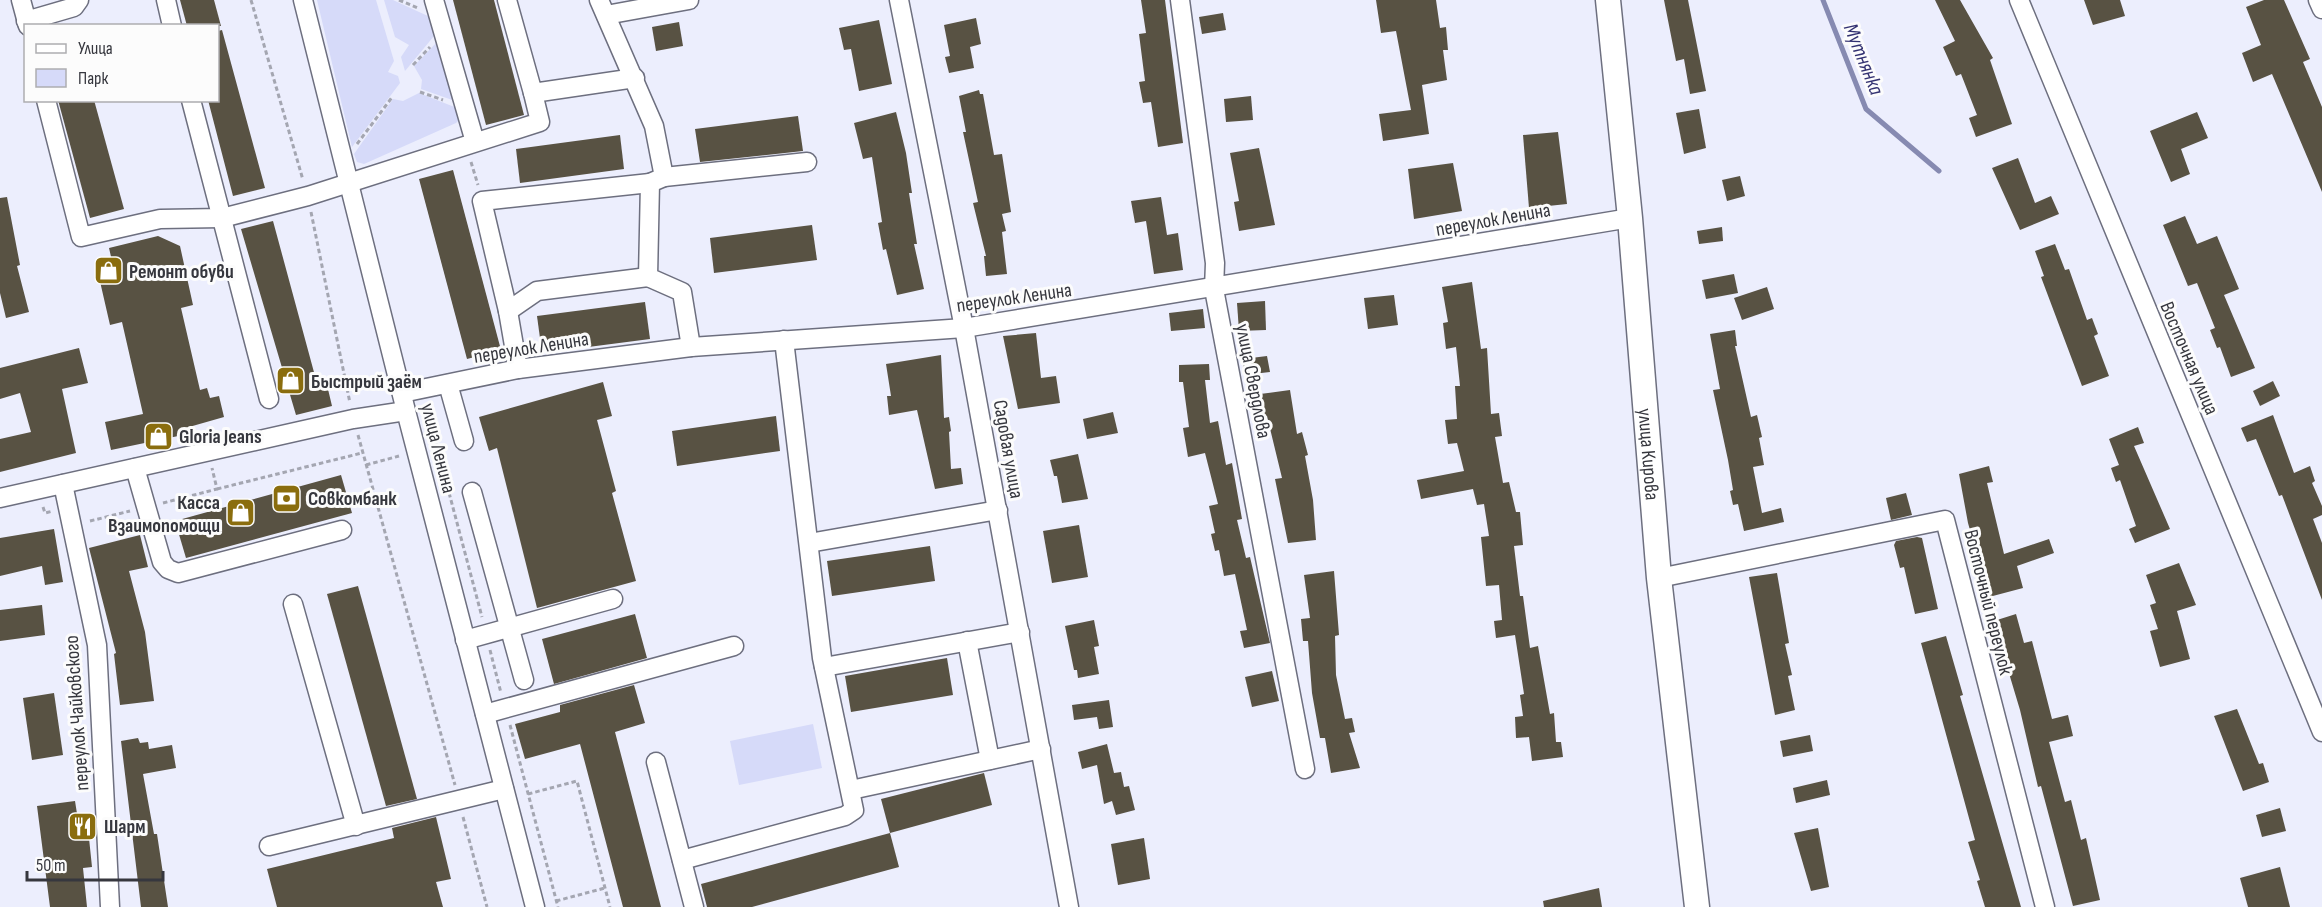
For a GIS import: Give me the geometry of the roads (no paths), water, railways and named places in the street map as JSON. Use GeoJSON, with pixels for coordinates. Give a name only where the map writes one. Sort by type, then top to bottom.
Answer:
{"type":"FeatureCollection","features":[{"type":"Feature","properties":{"kind":"main road","name":"улица Кирова"},"geometry":{"type":"LineString","coordinates":[[1608,0],[1630,218],[1659,578],[1697,907]]}},
{"type":"Feature","properties":{"kind":"street"},"geometry":{"type":"LineString","coordinates":[[21,0],[27,23],[74,7],[79,0]]}},
{"type":"Feature","properties":{"kind":"street"},"geometry":{"type":"LineString","coordinates":[[166,0],[172,24]]}},
{"type":"Feature","properties":{"kind":"street","name":"улица Ленина"},"geometry":{"type":"LineString","coordinates":[[303,0],[535,907]]}},
{"type":"Feature","properties":{"kind":"street"},"geometry":{"type":"LineString","coordinates":[[434,0],[471,143]]}},
{"type":"Feature","properties":{"kind":"street"},"geometry":{"type":"LineString","coordinates":[[47,102],[81,237],[160,219],[222,218],[308,196],[349,181],[540,122],[507,0]]}},
{"type":"Feature","properties":{"kind":"street"},"geometry":{"type":"LineString","coordinates":[[648,277],[657,180],[654,126],[603,8],[688,0]]}},
{"type":"Feature","properties":{"kind":"street","name":"Садовая улица"},"geometry":{"type":"LineString","coordinates":[[898,0],[964,328],[1069,907]]}},
{"type":"Feature","properties":{"kind":"street","name":"улица Свердлова"},"geometry":{"type":"LineString","coordinates":[[1180,0],[1215,263],[1214,289],[1305,769]]}},
{"type":"Feature","properties":{"kind":"street","name":"Восточная улица"},"geometry":{"type":"LineString","coordinates":[[2019,0],[2322,732]]}},
{"type":"Feature","properties":{"kind":"street"},"geometry":{"type":"LineString","coordinates":[[2318,0],[2322,9]]}},
{"type":"Feature","properties":{"kind":"street"},"geometry":{"type":"LineString","coordinates":[[533,93],[635,78]]}},
{"type":"Feature","properties":{"kind":"street"},"geometry":{"type":"LineString","coordinates":[[192,102],[269,399]]}},
{"type":"Feature","properties":{"kind":"street"},"geometry":{"type":"LineString","coordinates":[[518,369],[508,311],[482,201],[807,162]]}},
{"type":"Feature","properties":{"kind":"street","name":"переулок Ленина"},"geometry":{"type":"LineString","coordinates":[[0,498],[353,419],[448,384],[518,369],[691,347],[964,328],[1214,289],[1630,218]]}},
{"type":"Feature","properties":{"kind":"street"},"geometry":{"type":"LineString","coordinates":[[508,311],[537,291],[648,277],[682,292],[691,347]]}},
{"type":"Feature","properties":{"kind":"street"},"geometry":{"type":"LineString","coordinates":[[682,860],[845,816],[854,810],[852,789],[824,667],[784,340]]}},
{"type":"Feature","properties":{"kind":"street"},"geometry":{"type":"LineString","coordinates":[[448,384],[464,441]]}},
{"type":"Feature","properties":{"kind":"street"},"geometry":{"type":"LineString","coordinates":[[135,468],[162,562],[168,569],[178,573],[342,530]]}},
{"type":"Feature","properties":{"kind":"street","name":"переулок Чайковского"},"geometry":{"type":"LineString","coordinates":[[63,484],[97,645],[110,907]]}},
{"type":"Feature","properties":{"kind":"street"},"geometry":{"type":"LineString","coordinates":[[472,492],[524,680]]}},
{"type":"Feature","properties":{"kind":"street"},"geometry":{"type":"LineString","coordinates":[[809,543],[998,510]]}},
{"type":"Feature","properties":{"kind":"street","name":"Восточный переулок"},"geometry":{"type":"LineString","coordinates":[[1659,578],[1945,520],[2045,907]]}},
{"type":"Feature","properties":{"kind":"street"},"geometry":{"type":"LineString","coordinates":[[465,640],[613,599]]}},
{"type":"Feature","properties":{"kind":"street"},"geometry":{"type":"LineString","coordinates":[[293,604],[356,826]]}},
{"type":"Feature","properties":{"kind":"street"},"geometry":{"type":"LineString","coordinates":[[824,667],[1020,632]]}},
{"type":"Feature","properties":{"kind":"street"},"geometry":{"type":"LineString","coordinates":[[967,641],[990,760]]}},
{"type":"Feature","properties":{"kind":"street"},"geometry":{"type":"LineString","coordinates":[[484,714],[734,646]]}},
{"type":"Feature","properties":{"kind":"street"},"geometry":{"type":"LineString","coordinates":[[852,789],[1041,749]]}},
{"type":"Feature","properties":{"kind":"street"},"geometry":{"type":"LineString","coordinates":[[656,762],[694,907]]}},
{"type":"Feature","properties":{"kind":"street"},"geometry":{"type":"LineString","coordinates":[[269,846],[459,802],[504,789]]}},
{"type":"Feature","properties":{"kind":"waterway","name":"Мутнянка"},"geometry":{"type":"LineString","coordinates":[[1823,0],[1866,109],[1939,171]]}},
{"type":"Feature","properties":{"kind":"place","name":"Ремонт обуви"},"geometry":{"type":"Point","coordinates":[108,271]}},
{"type":"Feature","properties":{"kind":"place","name":"Быстрый заём"},"geometry":{"type":"Point","coordinates":[290,381]}},
{"type":"Feature","properties":{"kind":"place","name":"Gloria Jeans"},"geometry":{"type":"Point","coordinates":[158,436]}},
{"type":"Feature","properties":{"kind":"place","name":"Совкомбанк"},"geometry":{"type":"Point","coordinates":[287,498]}},
{"type":"Feature","properties":{"kind":"place","name":"Касса Взаимопомощи"},"geometry":{"type":"Point","coordinates":[241,513]}},
{"type":"Feature","properties":{"kind":"place","name":"Шарм"},"geometry":{"type":"Point","coordinates":[83,826]}}]}
